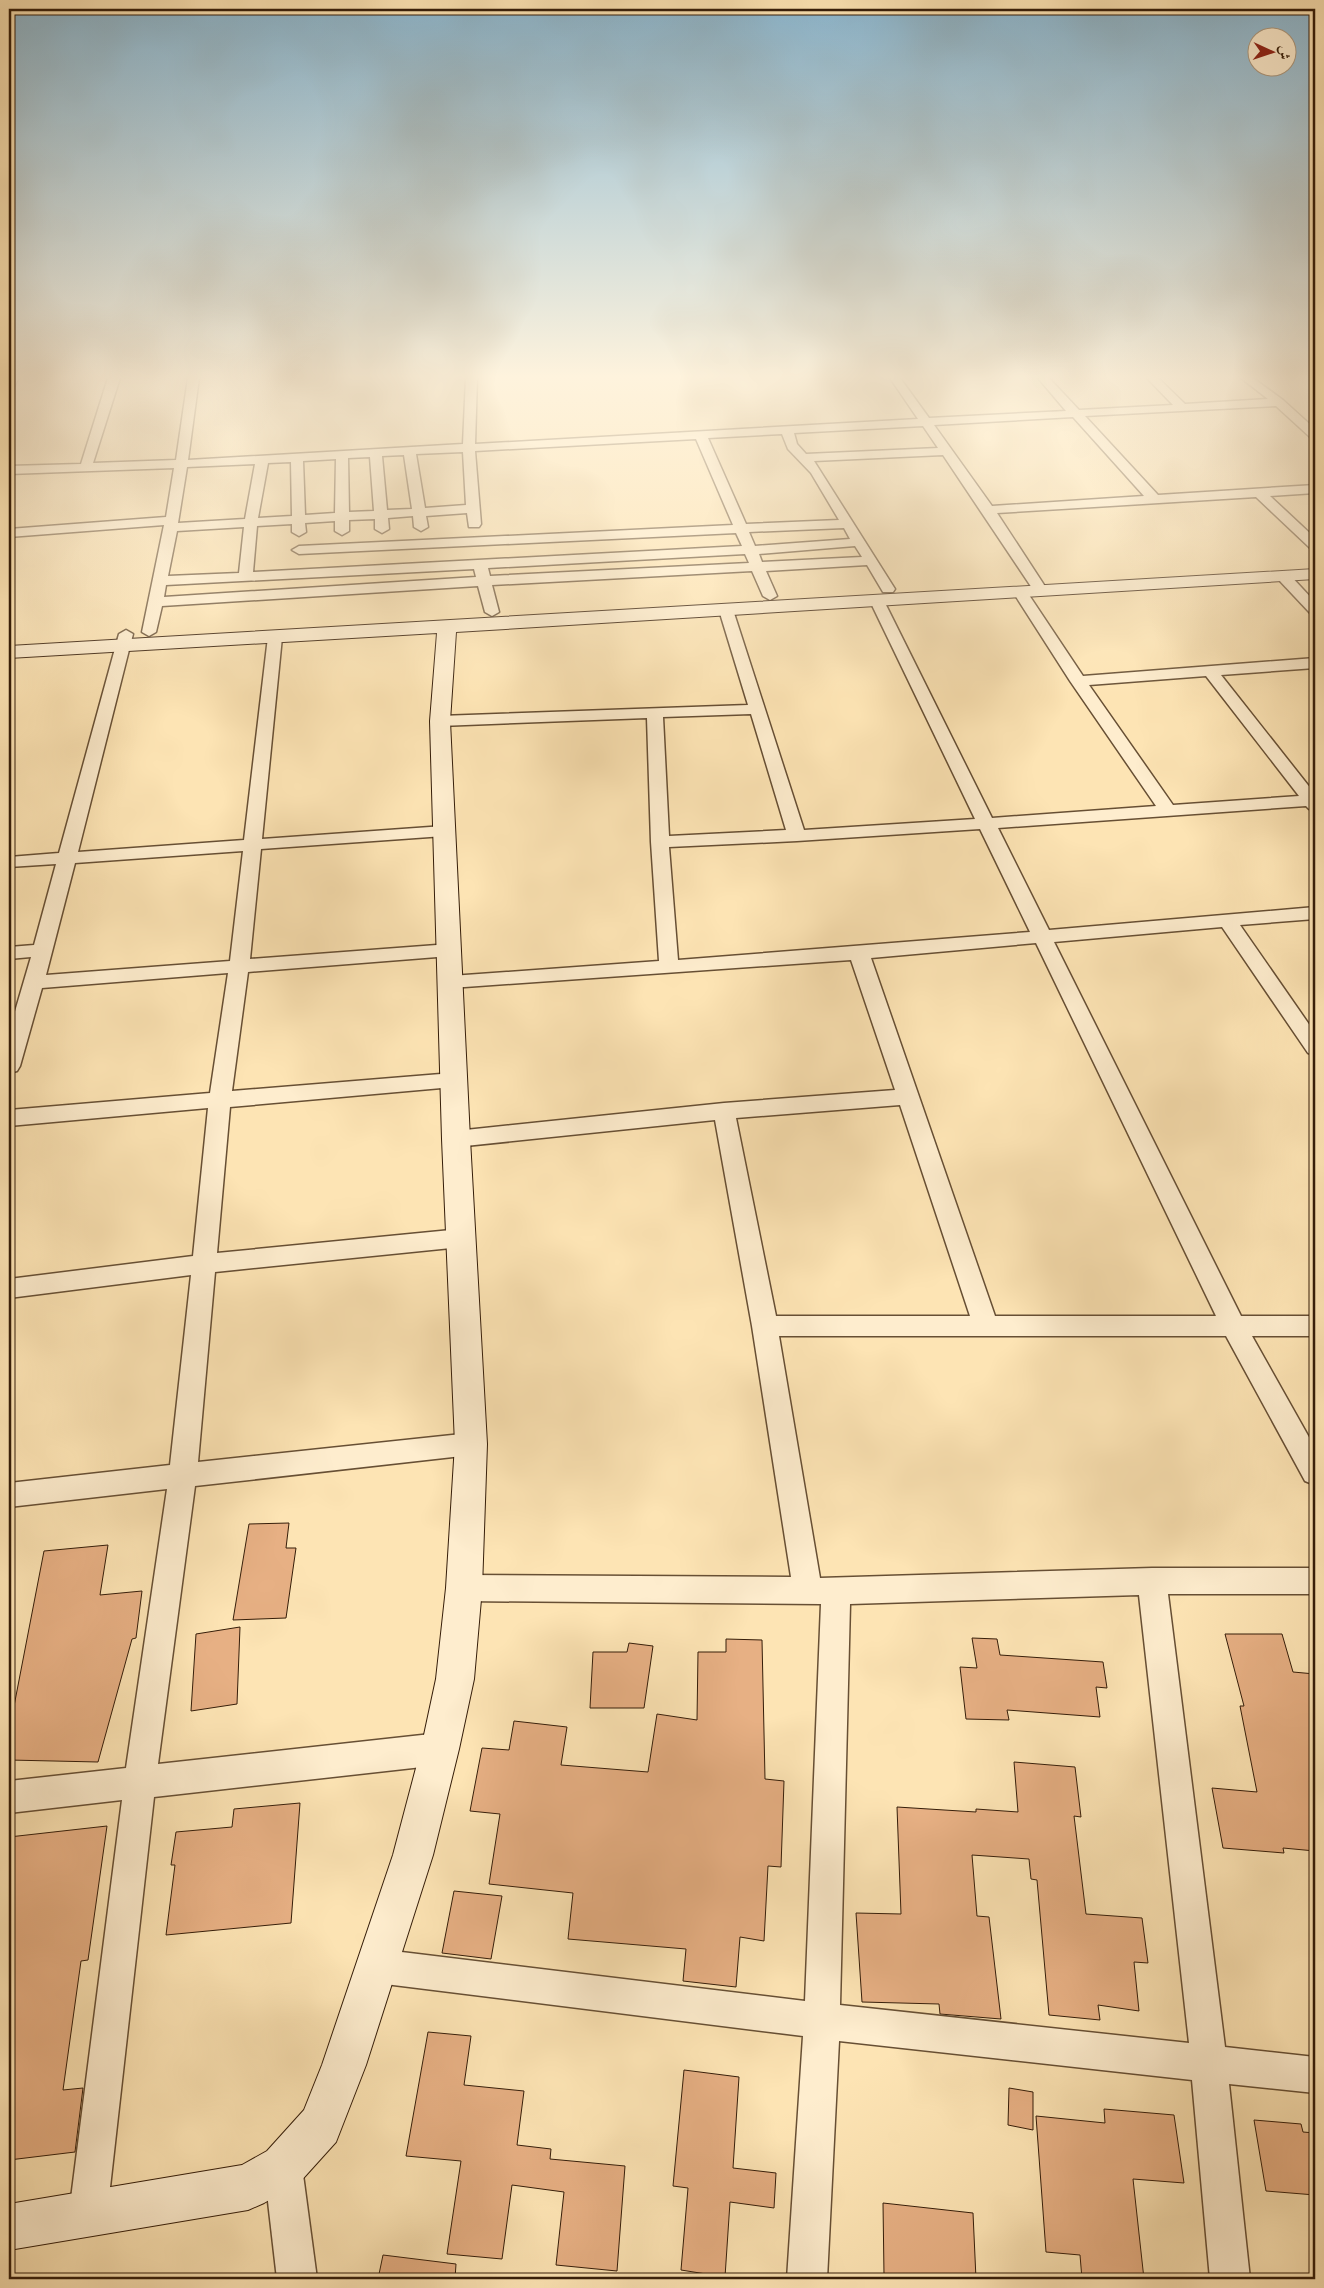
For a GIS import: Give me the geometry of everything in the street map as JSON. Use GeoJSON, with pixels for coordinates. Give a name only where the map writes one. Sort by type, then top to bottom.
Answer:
{"type":"FeatureCollection","features":[{"type":"Feature","properties":{"kind":"street"},"geometry":{"type":"LineString","coordinates":[[149,632],[161,580],[178,485]]}},
{"type":"Feature","properties":{"kind":"street"},"geometry":{"type":"LineString","coordinates":[[246,576],[251,522],[257,485]]}},
{"type":"Feature","properties":{"kind":"street"},"geometry":{"type":"LineString","coordinates":[[297,573],[300,518],[298,485]]}},
{"type":"Feature","properties":{"kind":"street"},"geometry":{"type":"LineString","coordinates":[[341,547],[342,485]]}},
{"type":"Feature","properties":{"kind":"street"},"geometry":{"type":"LineString","coordinates":[[379,485],[383,545]]}},
{"type":"Feature","properties":{"kind":"street"},"geometry":{"type":"LineString","coordinates":[[414,485],[425,543]]}},
{"type":"Feature","properties":{"kind":"street"},"geometry":{"type":"LineString","coordinates":[[471,485],[476,540],[492,612]]}},
{"type":"Feature","properties":{"kind":"street"},"geometry":{"type":"LineString","coordinates":[[722,485],[770,596]]}},
{"type":"Feature","properties":{"kind":"street"},"geometry":{"type":"LineString","coordinates":[[824,485],[872,561],[882,595],[1040,936],[1234,1327],[1315,1473]]}},
{"type":"Feature","properties":{"kind":"street"},"geometry":{"type":"LineString","coordinates":[[970,485],[988,510],[1032,588],[1078,681],[1168,811]]}},
{"type":"Feature","properties":{"kind":"street"},"geometry":{"type":"LineString","coordinates":[[1141,485],[1153,498]]}},
{"type":"Feature","properties":{"kind":"street"},"geometry":{"type":"LineString","coordinates":[[988,510],[1315,489]]}},
{"type":"Feature","properties":{"kind":"street"},"geometry":{"type":"LineString","coordinates":[[1258,492],[1315,545]]}},
{"type":"Feature","properties":{"kind":"street"},"geometry":{"type":"LineString","coordinates":[[9,533],[171,524],[251,522],[472,509]]}},
{"type":"Feature","properties":{"kind":"street"},"geometry":{"type":"LineString","coordinates":[[299,550],[476,540],[847,524]]}},
{"type":"Feature","properties":{"kind":"street"},"geometry":{"type":"LineString","coordinates":[[161,580],[751,550],[859,542]]}},
{"type":"Feature","properties":{"kind":"street"},"geometry":{"type":"LineString","coordinates":[[156,602],[484,581],[872,561]]}},
{"type":"Feature","properties":{"kind":"street"},"geometry":{"type":"LineString","coordinates":[[1032,588],[1315,565]]}},
{"type":"Feature","properties":{"kind":"street"},"geometry":{"type":"LineString","coordinates":[[9,641],[275,637],[461,623],[492,612],[770,596],[882,595],[1315,574]]}},
{"type":"Feature","properties":{"kind":"street"},"geometry":{"type":"LineString","coordinates":[[1283,576],[1315,610]]}},
{"type":"Feature","properties":{"kind":"street"},"geometry":{"type":"LineString","coordinates":[[9,652],[125,639],[149,632],[461,623],[726,610],[882,595]]}},
{"type":"Feature","properties":{"kind":"street"},"geometry":{"type":"LineString","coordinates":[[726,610],[797,836]]}},
{"type":"Feature","properties":{"kind":"street"},"geometry":{"type":"LineString","coordinates":[[9,2227],[248,2187],[283,2167],[320,2126],[344,2065],[413,1855],[440,1749],[455,1679],[464,1588],[471,1444],[456,1139],[440,721],[461,623]]}},
{"type":"Feature","properties":{"kind":"street"},"geometry":{"type":"LineString","coordinates":[[88,2214],[140,1781],[183,1475],[220,1100],[239,968],[275,637]]}},
{"type":"Feature","properties":{"kind":"street"},"geometry":{"type":"LineString","coordinates":[[9,1066],[34,982],[125,639]]}},
{"type":"Feature","properties":{"kind":"street"},"geometry":{"type":"LineString","coordinates":[[1078,681],[1315,663]]}},
{"type":"Feature","properties":{"kind":"street"},"geometry":{"type":"LineString","coordinates":[[1210,671],[1313,803]]}},
{"type":"Feature","properties":{"kind":"street"},"geometry":{"type":"LineString","coordinates":[[440,721],[758,709]]}},
{"type":"Feature","properties":{"kind":"street"},"geometry":{"type":"LineString","coordinates":[[655,712],[660,842],[670,966]]}},
{"type":"Feature","properties":{"kind":"street"},"geometry":{"type":"LineString","coordinates":[[660,842],[797,836],[1313,803]]}},
{"type":"Feature","properties":{"kind":"street"},"geometry":{"type":"LineString","coordinates":[[9,862],[444,831]]}},
{"type":"Feature","properties":{"kind":"street"},"geometry":{"type":"LineString","coordinates":[[34,982],[239,968],[670,966],[859,953],[1315,913]]}},
{"type":"Feature","properties":{"kind":"street"},"geometry":{"type":"LineString","coordinates":[[1227,921],[1315,1048]]}},
{"type":"Feature","properties":{"kind":"street"},"geometry":{"type":"LineString","coordinates":[[9,953],[42,950]]}},
{"type":"Feature","properties":{"kind":"street"},"geometry":{"type":"LineString","coordinates":[[859,953],[906,1097],[986,1325]]}},
{"type":"Feature","properties":{"kind":"street"},"geometry":{"type":"LineString","coordinates":[[9,1118],[454,1080]]}},
{"type":"Feature","properties":{"kind":"street"},"geometry":{"type":"LineString","coordinates":[[456,1139],[724,1112],[906,1097]]}},
{"type":"Feature","properties":{"kind":"street"},"geometry":{"type":"LineString","coordinates":[[724,1112],[765,1326],[822,1591],[822,2021],[807,2279]]}},
{"type":"Feature","properties":{"kind":"street"},"geometry":{"type":"LineString","coordinates":[[9,1288],[204,1264],[461,1238]]}},
{"type":"Feature","properties":{"kind":"street"},"geometry":{"type":"LineString","coordinates":[[765,1326],[1315,1326]]}},
{"type":"Feature","properties":{"kind":"street"},"geometry":{"type":"LineString","coordinates":[[9,1495],[471,1444]]}},
{"type":"Feature","properties":{"kind":"street"},"geometry":{"type":"LineString","coordinates":[[464,1588],[822,1591],[1152,1581],[1315,1581]]}},
{"type":"Feature","properties":{"kind":"street"},"geometry":{"type":"LineString","coordinates":[[1152,1581],[1209,2065],[1230,2279]]}},
{"type":"Feature","properties":{"kind":"street"},"geometry":{"type":"LineString","coordinates":[[9,1797],[440,1749]]}},
{"type":"Feature","properties":{"kind":"street"},"geometry":{"type":"LineString","coordinates":[[377,1966],[822,2021],[1209,2065],[1315,2075]]}},
{"type":"Feature","properties":{"kind":"street"},"geometry":{"type":"LineString","coordinates":[[283,2167],[297,2279]]}},
{"type":"Feature","properties":{"kind":"building"},"geometry":{"type":"Polygon","coordinates":[[[289,1523],[286,1548],[296,1548],[286,1618],[233,1620],[249,1524],[289,1523]]]}},
{"type":"Feature","properties":{"kind":"building"},"geometry":{"type":"Polygon","coordinates":[[[108,1545],[100,1595],[142,1591],[136,1638],[132,1639],[98,1762],[9,1760],[9,1732],[44,1551],[108,1545]]]}},
{"type":"Feature","properties":{"kind":"building"},"geometry":{"type":"Polygon","coordinates":[[[240,1627],[237,1704],[191,1711],[196,1634],[240,1627]]]}},
{"type":"Feature","properties":{"kind":"building"},"geometry":{"type":"Polygon","coordinates":[[[1225,1634],[1282,1634],[1293,1672],[1315,1674],[1315,1851],[1283,1848],[1284,1853],[1223,1848],[1212,1788],[1257,1792],[1240,1706],[1244,1706],[1225,1634]]]}},
{"type":"Feature","properties":{"kind":"building"},"geometry":{"type":"Polygon","coordinates":[[[972,1638],[997,1639],[1000,1655],[1103,1662],[1107,1688],[1096,1687],[1100,1717],[1007,1710],[1009,1720],[966,1719],[960,1667],[977,1668],[972,1638]]]}},
{"type":"Feature","properties":{"kind":"building"},"geometry":{"type":"Polygon","coordinates":[[[726,1639],[762,1640],[765,1779],[784,1781],[781,1867],[768,1866],[764,1941],[740,1937],[736,1987],[683,1981],[686,1949],[568,1939],[573,1893],[489,1884],[500,1814],[470,1811],[482,1748],[509,1750],[514,1721],[567,1727],[561,1765],[648,1772],[657,1714],[697,1720],[698,1652],[726,1652],[726,1639]]]}},
{"type":"Feature","properties":{"kind":"building"},"geometry":{"type":"Polygon","coordinates":[[[629,1643],[653,1646],[644,1708],[590,1708],[593,1652],[627,1652],[629,1643]]]}},
{"type":"Feature","properties":{"kind":"building"},"geometry":{"type":"Polygon","coordinates":[[[1014,1762],[1075,1767],[1081,1817],[1074,1816],[1086,1914],[1142,1918],[1148,1963],[1134,1962],[1139,2011],[1098,2005],[1100,2020],[1049,2015],[1037,1880],[1031,1879],[1029,1859],[972,1855],[977,1916],[989,1917],[1001,2019],[940,2014],[939,2004],[862,2002],[856,1913],[901,1914],[897,1807],[976,1812],[976,1809],[1018,1812],[1014,1762]]]}},
{"type":"Feature","properties":{"kind":"building"},"geometry":{"type":"Polygon","coordinates":[[[300,1803],[291,1923],[166,1935],[175,1865],[171,1865],[176,1832],[232,1827],[234,1809],[300,1803]]]}},
{"type":"Feature","properties":{"kind":"building"},"geometry":{"type":"Polygon","coordinates":[[[107,1826],[88,1960],[81,1961],[63,2090],[83,2088],[75,2152],[9,2160],[9,1837],[107,1826]]]}},
{"type":"Feature","properties":{"kind":"building"},"geometry":{"type":"Polygon","coordinates":[[[454,1891],[502,1896],[491,1959],[442,1953],[454,1891]]]}},
{"type":"Feature","properties":{"kind":"building"},"geometry":{"type":"Polygon","coordinates":[[[428,2032],[471,2036],[464,2085],[524,2091],[517,2145],[551,2149],[550,2159],[625,2166],[617,2271],[556,2265],[564,2192],[512,2185],[502,2259],[447,2254],[461,2161],[406,2156],[428,2032]]]}},
{"type":"Feature","properties":{"kind":"building"},"geometry":{"type":"Polygon","coordinates":[[[684,2070],[739,2077],[733,2168],[776,2173],[774,2208],[730,2202],[725,2277],[681,2270],[688,2188],[673,2186],[684,2070]]]}},
{"type":"Feature","properties":{"kind":"building"},"geometry":{"type":"Polygon","coordinates":[[[1009,2088],[1033,2092],[1033,2130],[1008,2125],[1009,2088]]]}},
{"type":"Feature","properties":{"kind":"building"},"geometry":{"type":"Polygon","coordinates":[[[1104,2109],[1174,2115],[1184,2183],[1133,2179],[1144,2279],[1082,2279],[1080,2255],[1046,2252],[1036,2116],[1105,2123],[1104,2109]]]}},
{"type":"Feature","properties":{"kind":"building"},"geometry":{"type":"Polygon","coordinates":[[[1254,2120],[1301,2124],[1303,2132],[1315,2133],[1315,2195],[1266,2191],[1254,2120]]]}},
{"type":"Feature","properties":{"kind":"building"},"geometry":{"type":"Polygon","coordinates":[[[883,2203],[973,2213],[976,2279],[922,2279],[884,2275],[883,2203]]]}},
{"type":"Feature","properties":{"kind":"building"},"geometry":{"type":"Polygon","coordinates":[[[383,2255],[456,2264],[455,2279],[378,2279],[383,2255]]]}}]}
